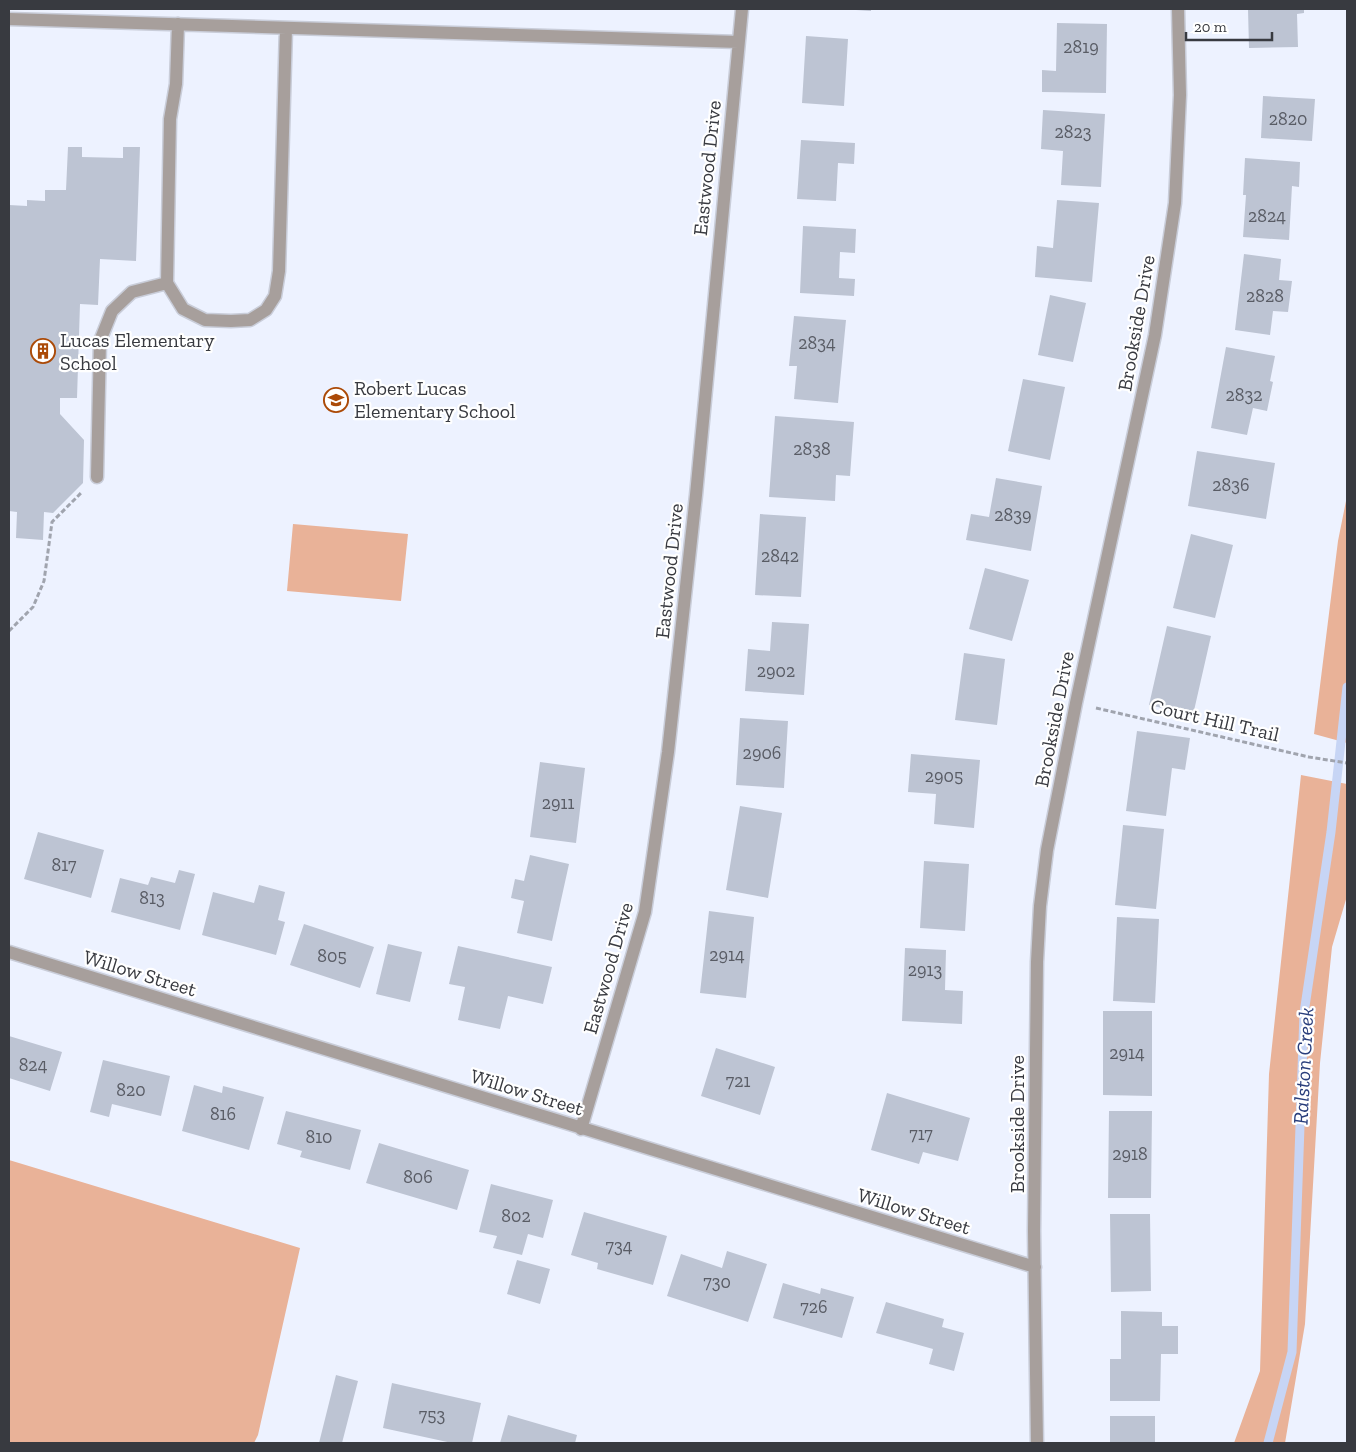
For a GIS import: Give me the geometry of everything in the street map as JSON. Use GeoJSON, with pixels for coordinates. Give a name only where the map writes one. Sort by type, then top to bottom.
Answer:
{"type":"FeatureCollection","features":[{"type":"Feature","properties":{"kind":"street","name":"Eastwood Drive"},"geometry":{"type":"LineString","coordinates":[[581,1129],[645,912],[668,752],[696,495],[742,9]]}},
{"type":"Feature","properties":{"kind":"street","name":"Brookside Drive"},"geometry":{"type":"LineString","coordinates":[[1037,1443],[1035,1267],[1037,962],[1040,906],[1047,850],[1076,703],[1155,335],[1175,203],[1180,95],[1178,9]]}},
{"type":"Feature","properties":{"kind":"street"},"geometry":{"type":"LineString","coordinates":[[9,19],[738,42]]}},
{"type":"Feature","properties":{"kind":"street"},"geometry":{"type":"LineString","coordinates":[[178,24],[176,84],[170,119],[167,283],[183,309],[205,320],[231,322],[250,320],[266,310],[275,296],[279,271],[286,28]]}},
{"type":"Feature","properties":{"kind":"street"},"geometry":{"type":"LineString","coordinates":[[97,477],[100,341],[112,310],[132,292],[167,283]]}},
{"type":"Feature","properties":{"kind":"street","name":"Willow Street"},"geometry":{"type":"LineString","coordinates":[[9,952],[1035,1267]]}},
{"type":"Feature","properties":{"kind":"path"},"geometry":{"type":"LineString","coordinates":[[9,631],[32,607],[44,581],[52,522],[97,477]]}},
{"type":"Feature","properties":{"kind":"path","name":"Court Hill Trail"},"geometry":{"type":"LineString","coordinates":[[1076,703],[1347,763]]}},
{"type":"Feature","properties":{"kind":"shaded area"},"geometry":{"type":"Polygon","coordinates":[[[1347,496],[1347,743],[1314,734],[1338,541],[1347,496]]]}},
{"type":"Feature","properties":{"kind":"shaded area"},"geometry":{"type":"Polygon","coordinates":[[[293,524],[408,534],[401,601],[287,591],[293,524]]]}},
{"type":"Feature","properties":{"kind":"shaded area"},"geometry":{"type":"Polygon","coordinates":[[[1301,775],[1347,784],[1347,896],[1332,947],[1320,1063],[1305,1324],[1285,1443],[1234,1443],[1260,1371],[1269,1074],[1301,775]]]}},
{"type":"Feature","properties":{"kind":"shaded area"},"geometry":{"type":"Polygon","coordinates":[[[9,1160],[300,1248],[258,1435],[254,1443],[9,1443],[9,1160]]]}},
{"type":"Feature","properties":{"kind":"building"},"geometry":{"type":"Polygon","coordinates":[[[871,9],[871,11],[856,10],[871,9]]]}},
{"type":"Feature","properties":{"kind":"building"},"geometry":{"type":"Polygon","coordinates":[[[1248,9],[1304,9],[1304,13],[1297,14],[1298,47],[1249,48],[1248,9]]]}},
{"type":"Feature","properties":{"kind":"building"},"geometry":{"type":"Polygon","coordinates":[[[1057,23],[1107,24],[1106,93],[1042,92],[1042,70],[1056,71],[1057,23]]]}},
{"type":"Feature","properties":{"kind":"building"},"geometry":{"type":"Polygon","coordinates":[[[806,36],[848,39],[844,106],[802,103],[806,36]]]}},
{"type":"Feature","properties":{"kind":"building"},"geometry":{"type":"Polygon","coordinates":[[[1263,96],[1315,99],[1312,141],[1261,138],[1263,96]]]}},
{"type":"Feature","properties":{"kind":"building"},"geometry":{"type":"Polygon","coordinates":[[[1043,110],[1105,114],[1101,187],[1061,185],[1063,151],[1041,149],[1043,110]]]}},
{"type":"Feature","properties":{"kind":"building"},"geometry":{"type":"Polygon","coordinates":[[[801,140],[855,143],[854,164],[838,163],[836,201],[797,199],[801,140]]]}},
{"type":"Feature","properties":{"kind":"building","name":"Lucas Elementary School"},"geometry":{"type":"Polygon","coordinates":[[[68,147],[82,147],[82,157],[123,158],[123,147],[140,147],[136,261],[100,259],[98,305],[80,304],[77,398],[60,398],[60,414],[84,440],[83,483],[53,513],[44,512],[43,540],[16,538],[17,512],[9,511],[9,205],[27,206],[27,200],[45,201],[45,190],[66,190],[68,147]]]}},
{"type":"Feature","properties":{"kind":"building"},"geometry":{"type":"Polygon","coordinates":[[[1245,158],[1300,162],[1299,187],[1292,186],[1289,240],[1243,237],[1246,195],[1243,195],[1245,158]]]}},
{"type":"Feature","properties":{"kind":"building"},"geometry":{"type":"Polygon","coordinates":[[[1057,200],[1099,203],[1092,282],[1035,277],[1037,246],[1053,248],[1057,200]]]}},
{"type":"Feature","properties":{"kind":"building"},"geometry":{"type":"Polygon","coordinates":[[[803,226],[856,229],[855,253],[840,252],[839,278],[855,279],[854,296],[800,293],[803,226]]]}},
{"type":"Feature","properties":{"kind":"building"},"geometry":{"type":"Polygon","coordinates":[[[1244,254],[1281,259],[1279,280],[1292,281],[1288,312],[1273,311],[1270,335],[1235,330],[1244,254]]]}},
{"type":"Feature","properties":{"kind":"building"},"geometry":{"type":"Polygon","coordinates":[[[1050,295],[1086,303],[1073,362],[1038,355],[1050,295]]]}},
{"type":"Feature","properties":{"kind":"building"},"geometry":{"type":"Polygon","coordinates":[[[794,316],[846,320],[838,403],[794,399],[797,366],[789,366],[794,316]]]}},
{"type":"Feature","properties":{"kind":"building"},"geometry":{"type":"Polygon","coordinates":[[[1226,347],[1275,356],[1270,381],[1273,382],[1267,411],[1253,408],[1247,435],[1211,428],[1226,347]]]}},
{"type":"Feature","properties":{"kind":"building"},"geometry":{"type":"Polygon","coordinates":[[[1023,379],[1065,387],[1050,460],[1008,451],[1023,379]]]}},
{"type":"Feature","properties":{"kind":"building"},"geometry":{"type":"Polygon","coordinates":[[[775,416],[854,422],[850,476],[836,475],[835,501],[769,497],[775,416]]]}},
{"type":"Feature","properties":{"kind":"building"},"geometry":{"type":"Polygon","coordinates":[[[1197,451],[1275,463],[1266,519],[1188,506],[1197,451]]]}},
{"type":"Feature","properties":{"kind":"building"},"geometry":{"type":"Polygon","coordinates":[[[996,478],[1042,486],[1031,551],[966,540],[971,514],[989,517],[996,478]]]}},
{"type":"Feature","properties":{"kind":"building"},"geometry":{"type":"Polygon","coordinates":[[[760,514],[806,517],[801,597],[755,595],[760,514]]]}},
{"type":"Feature","properties":{"kind":"building"},"geometry":{"type":"Polygon","coordinates":[[[1191,534],[1233,545],[1215,618],[1173,608],[1191,534]]]}},
{"type":"Feature","properties":{"kind":"building"},"geometry":{"type":"Polygon","coordinates":[[[985,568],[1029,580],[1012,641],[969,629],[985,568]]]}},
{"type":"Feature","properties":{"kind":"building"},"geometry":{"type":"Polygon","coordinates":[[[772,622],[809,624],[804,695],[745,691],[748,649],[770,651],[772,622]]]}},
{"type":"Feature","properties":{"kind":"building"},"geometry":{"type":"Polygon","coordinates":[[[1167,626],[1211,636],[1193,715],[1149,705],[1167,626]]]}},
{"type":"Feature","properties":{"kind":"building"},"geometry":{"type":"Polygon","coordinates":[[[964,653],[1005,659],[997,725],[955,720],[964,653]]]}},
{"type":"Feature","properties":{"kind":"building"},"geometry":{"type":"Polygon","coordinates":[[[740,718],[788,721],[784,788],[736,785],[740,718]]]}},
{"type":"Feature","properties":{"kind":"building"},"geometry":{"type":"Polygon","coordinates":[[[1137,731],[1190,738],[1185,770],[1172,768],[1166,816],[1126,811],[1137,731]]]}},
{"type":"Feature","properties":{"kind":"building"},"geometry":{"type":"Polygon","coordinates":[[[911,754],[980,760],[974,828],[934,824],[936,794],[908,792],[911,754]]]}},
{"type":"Feature","properties":{"kind":"building"},"geometry":{"type":"Polygon","coordinates":[[[540,762],[585,768],[576,843],[530,837],[540,762]]]}},
{"type":"Feature","properties":{"kind":"building"},"geometry":{"type":"Polygon","coordinates":[[[740,806],[782,813],[768,898],[726,890],[740,806]]]}},
{"type":"Feature","properties":{"kind":"building"},"geometry":{"type":"Polygon","coordinates":[[[1123,825],[1164,829],[1156,909],[1115,905],[1123,825]]]}},
{"type":"Feature","properties":{"kind":"building"},"geometry":{"type":"Polygon","coordinates":[[[38,832],[104,850],[91,898],[24,879],[38,832]]]}},
{"type":"Feature","properties":{"kind":"building"},"geometry":{"type":"Polygon","coordinates":[[[530,855],[569,864],[552,941],[517,933],[524,901],[511,898],[515,879],[524,881],[530,855]]]}},
{"type":"Feature","properties":{"kind":"building"},"geometry":{"type":"Polygon","coordinates":[[[924,861],[969,864],[965,931],[920,928],[924,861]]]}},
{"type":"Feature","properties":{"kind":"building"},"geometry":{"type":"Polygon","coordinates":[[[179,870],[195,874],[180,930],[111,912],[120,878],[148,885],[151,877],[175,883],[179,870]]]}},
{"type":"Feature","properties":{"kind":"building"},"geometry":{"type":"Polygon","coordinates":[[[259,885],[285,892],[278,920],[285,922],[276,955],[202,935],[213,892],[254,903],[259,885]]]}},
{"type":"Feature","properties":{"kind":"building"},"geometry":{"type":"Polygon","coordinates":[[[709,911],[754,917],[746,998],[700,993],[709,911]]]}},
{"type":"Feature","properties":{"kind":"building"},"geometry":{"type":"Polygon","coordinates":[[[1117,917],[1159,919],[1155,1003],[1113,1001],[1117,917]]]}},
{"type":"Feature","properties":{"kind":"building"},"geometry":{"type":"Polygon","coordinates":[[[304,924],[374,947],[360,988],[290,965],[304,924]]]}},
{"type":"Feature","properties":{"kind":"building"},"geometry":{"type":"Polygon","coordinates":[[[388,944],[422,952],[410,1002],[376,994],[388,944]]]}},
{"type":"Feature","properties":{"kind":"building"},"geometry":{"type":"Polygon","coordinates":[[[458,946],[552,967],[543,1004],[508,996],[500,1029],[458,1020],[465,987],[449,984],[458,946]]]}},
{"type":"Feature","properties":{"kind":"building"},"geometry":{"type":"Polygon","coordinates":[[[905,948],[946,950],[945,990],[963,991],[962,1024],[902,1021],[905,948]]]}},
{"type":"Feature","properties":{"kind":"building"},"geometry":{"type":"Polygon","coordinates":[[[1103,1011],[1152,1011],[1152,1096],[1103,1095],[1103,1011]]]}},
{"type":"Feature","properties":{"kind":"building"},"geometry":{"type":"Polygon","coordinates":[[[9,1036],[62,1052],[50,1091],[9,1078],[9,1036]]]}},
{"type":"Feature","properties":{"kind":"building"},"geometry":{"type":"Polygon","coordinates":[[[716,1048],[775,1067],[760,1115],[701,1096],[716,1048]]]}},
{"type":"Feature","properties":{"kind":"building"},"geometry":{"type":"Polygon","coordinates":[[[103,1060],[170,1076],[161,1116],[112,1104],[109,1117],[90,1112],[103,1060]]]}},
{"type":"Feature","properties":{"kind":"building"},"geometry":{"type":"Polygon","coordinates":[[[194,1085],[222,1093],[223,1086],[264,1097],[249,1150],[182,1131],[194,1085]]]}},
{"type":"Feature","properties":{"kind":"building"},"geometry":{"type":"Polygon","coordinates":[[[887,1093],[970,1118],[958,1161],[923,1152],[919,1164],[871,1150],[887,1093]]]}},
{"type":"Feature","properties":{"kind":"building"},"geometry":{"type":"Polygon","coordinates":[[[286,1111],[361,1130],[350,1170],[300,1157],[302,1151],[277,1144],[286,1111]]]}},
{"type":"Feature","properties":{"kind":"building"},"geometry":{"type":"Polygon","coordinates":[[[1109,1111],[1152,1111],[1151,1198],[1108,1198],[1109,1111]]]}},
{"type":"Feature","properties":{"kind":"building"},"geometry":{"type":"Polygon","coordinates":[[[379,1143],[469,1170],[457,1210],[366,1183],[379,1143]]]}},
{"type":"Feature","properties":{"kind":"building"},"geometry":{"type":"Polygon","coordinates":[[[491,1184],[553,1200],[543,1238],[528,1234],[522,1255],[493,1248],[497,1236],[479,1232],[491,1184]]]}},
{"type":"Feature","properties":{"kind":"building"},"geometry":{"type":"Polygon","coordinates":[[[584,1212],[667,1236],[653,1285],[597,1269],[598,1263],[571,1255],[584,1212]]]}},
{"type":"Feature","properties":{"kind":"building"},"geometry":{"type":"Polygon","coordinates":[[[1110,1214],[1150,1214],[1151,1291],[1111,1292],[1110,1214]]]}},
{"type":"Feature","properties":{"kind":"building"},"geometry":{"type":"Polygon","coordinates":[[[727,1251],[767,1264],[748,1322],[667,1296],[681,1254],[722,1268],[727,1251]]]}},
{"type":"Feature","properties":{"kind":"building"},"geometry":{"type":"Polygon","coordinates":[[[517,1260],[550,1269],[540,1304],[507,1294],[517,1260]]]}},
{"type":"Feature","properties":{"kind":"building"},"geometry":{"type":"Polygon","coordinates":[[[783,1283],[820,1294],[821,1288],[854,1297],[842,1338],[773,1318],[783,1283]]]}},
{"type":"Feature","properties":{"kind":"building"},"geometry":{"type":"Polygon","coordinates":[[[886,1302],[944,1319],[942,1327],[964,1333],[954,1371],[929,1364],[933,1349],[876,1333],[886,1302]]]}},
{"type":"Feature","properties":{"kind":"building"},"geometry":{"type":"Polygon","coordinates":[[[1121,1311],[1162,1312],[1162,1326],[1178,1326],[1178,1354],[1161,1354],[1160,1401],[1110,1401],[1110,1359],[1121,1359],[1121,1311]]]}},
{"type":"Feature","properties":{"kind":"building"},"geometry":{"type":"Polygon","coordinates":[[[336,1375],[358,1381],[342,1443],[319,1443],[336,1375]]]}},
{"type":"Feature","properties":{"kind":"building"},"geometry":{"type":"Polygon","coordinates":[[[392,1383],[481,1403],[472,1443],[452,1443],[383,1428],[392,1383]]]}},
{"type":"Feature","properties":{"kind":"building"},"geometry":{"type":"Polygon","coordinates":[[[508,1415],[577,1435],[575,1443],[500,1443],[508,1415]]]}},
{"type":"Feature","properties":{"kind":"building"},"geometry":{"type":"Polygon","coordinates":[[[1110,1416],[1155,1416],[1155,1443],[1110,1443],[1110,1416]]]}},
{"type":"Feature","properties":{"kind":"waterway","name":"Ralston Creek"},"geometry":{"type":"LineString","coordinates":[[1268,1443],[1292,1352],[1304,1013],[1331,832],[1347,687]]}},
{"type":"Feature","properties":{"kind":"place","name":"Lucas Elementary School"},"geometry":{"type":"Point","coordinates":[43,351]}},
{"type":"Feature","properties":{"kind":"place","name":"Robert Lucas Elementary School"},"geometry":{"type":"Point","coordinates":[336,400]}}]}
